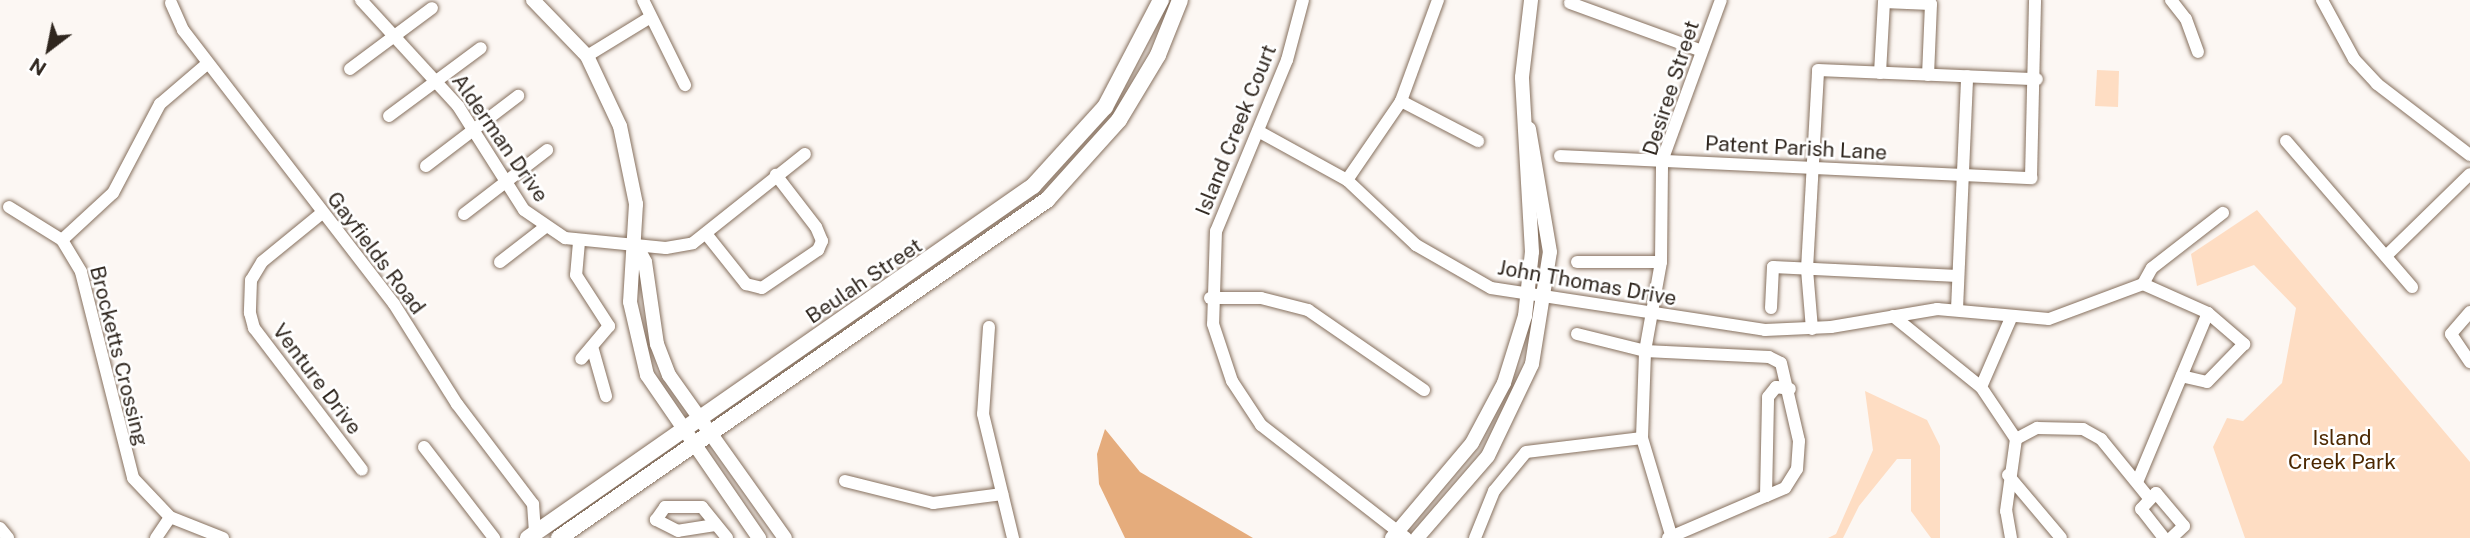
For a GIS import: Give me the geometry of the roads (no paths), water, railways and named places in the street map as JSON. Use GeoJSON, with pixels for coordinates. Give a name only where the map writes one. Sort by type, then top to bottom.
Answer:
{"type":"FeatureCollection","features":[{"type":"Feature","properties":{"kind":"main road","name":"Beulah Street"},"geometry":{"type":"LineString","coordinates":[[531,536],[1033,186],[1105,107],[1161,0]]}},
{"type":"Feature","properties":{"kind":"main road","name":"Beulah Street"},"geometry":{"type":"LineString","coordinates":[[559,538],[708,438],[1047,200],[1119,120],[1158,55],[1180,0]]}},
{"type":"Feature","properties":{"kind":"street","name":"Alderman Drive"},"geometry":{"type":"LineString","coordinates":[[361,0],[437,81],[475,129],[505,182],[544,228],[579,242],[666,248],[707,235]]}},
{"type":"Feature","properties":{"kind":"street"},"geometry":{"type":"LineString","coordinates":[[533,0],[587,56],[626,147],[636,244],[628,281],[638,350],[681,432],[759,538]]}},
{"type":"Feature","properties":{"kind":"street"},"geometry":{"type":"LineString","coordinates":[[643,0],[649,18],[685,85]]}},
{"type":"Feature","properties":{"kind":"street","name":"Island Creek Court"},"geometry":{"type":"LineString","coordinates":[[1303,0],[1258,131],[1216,230],[1210,298],[1227,370],[1261,425],[1399,536]]}},
{"type":"Feature","properties":{"kind":"street"},"geometry":{"type":"LineString","coordinates":[[1347,180],[1401,102],[1438,0]]}},
{"type":"Feature","properties":{"kind":"street"},"geometry":{"type":"LineString","coordinates":[[1399,536],[1446,478],[1488,415],[1516,351],[1528,296],[1532,252],[1524,110],[1531,0]]}},
{"type":"Feature","properties":{"kind":"street","name":"Desiree Street"},"geometry":{"type":"LineString","coordinates":[[1670,538],[1642,438],[1645,351],[1661,261],[1662,161],[1721,0]]}},
{"type":"Feature","properties":{"kind":"street"},"geometry":{"type":"LineString","coordinates":[[1812,330],[1807,269],[1818,70],[2037,79],[2035,0]]}},
{"type":"Feature","properties":{"kind":"street"},"geometry":{"type":"LineString","coordinates":[[2171,0],[2198,52]]}},
{"type":"Feature","properties":{"kind":"street"},"geometry":{"type":"LineString","coordinates":[[2322,0],[2354,59],[2377,84],[2470,155]]}},
{"type":"Feature","properties":{"kind":"street"},"geometry":{"type":"LineString","coordinates":[[1881,73],[1884,2],[1931,4],[1928,75]]}},
{"type":"Feature","properties":{"kind":"street","name":"Gayfields Road"},"geometry":{"type":"LineString","coordinates":[[171,3],[208,63],[322,213],[533,504],[531,536]]}},
{"type":"Feature","properties":{"kind":"street"},"geometry":{"type":"LineString","coordinates":[[1570,3],[1702,51]]}},
{"type":"Feature","properties":{"kind":"street"},"geometry":{"type":"LineString","coordinates":[[350,69],[432,8]]}},
{"type":"Feature","properties":{"kind":"street"},"geometry":{"type":"LineString","coordinates":[[587,56],[649,18]]}},
{"type":"Feature","properties":{"kind":"street"},"geometry":{"type":"LineString","coordinates":[[389,116],[481,48]]}},
{"type":"Feature","properties":{"kind":"street"},"geometry":{"type":"LineString","coordinates":[[62,240],[113,193],[160,104],[208,63]]}},
{"type":"Feature","properties":{"kind":"street"},"geometry":{"type":"LineString","coordinates":[[1957,309],[1967,76]]}},
{"type":"Feature","properties":{"kind":"street","name":"Patent Parish Lane"},"geometry":{"type":"LineString","coordinates":[[1560,156],[2031,178],[2037,79]]}},
{"type":"Feature","properties":{"kind":"street"},"geometry":{"type":"LineString","coordinates":[[426,166],[518,96]]}},
{"type":"Feature","properties":{"kind":"street"},"geometry":{"type":"LineString","coordinates":[[1401,102],[1478,141]]}},
{"type":"Feature","properties":{"kind":"street"},"geometry":{"type":"LineString","coordinates":[[1417,538],[1462,491],[1504,427],[1532,364],[1547,299],[1543,191],[1524,110]]}},
{"type":"Feature","properties":{"kind":"street","name":"John Thomas Drive"},"geometry":{"type":"LineString","coordinates":[[1258,131],[1347,180],[1447,267],[1528,296],[1754,329],[1812,330],[1893,316],[1957,309],[2011,318],[2049,319],[2143,284]]}},
{"type":"Feature","properties":{"kind":"street"},"geometry":{"type":"LineString","coordinates":[[2286,141],[2412,287]]}},
{"type":"Feature","properties":{"kind":"street"},"geometry":{"type":"LineString","coordinates":[[464,214],[547,150]]}},
{"type":"Feature","properties":{"kind":"street"},"geometry":{"type":"LineString","coordinates":[[776,175],[816,227],[822,241],[818,250],[762,288],[746,284],[707,235],[776,175],[805,154]]}},
{"type":"Feature","properties":{"kind":"street"},"geometry":{"type":"LineString","coordinates":[[2386,256],[2470,174]]}},
{"type":"Feature","properties":{"kind":"street","name":"Brocketts Crossing"},"geometry":{"type":"LineString","coordinates":[[9,207],[62,240],[85,283],[125,460],[147,497],[170,517],[223,538]]}},
{"type":"Feature","properties":{"kind":"street","name":"Venture Drive"},"geometry":{"type":"LineString","coordinates":[[322,213],[262,262],[251,280],[250,313],[254,328],[362,470]]}},
{"type":"Feature","properties":{"kind":"street"},"geometry":{"type":"LineString","coordinates":[[2182,376],[2207,382],[2244,344],[2207,313],[2143,284],[2151,268],[2223,214]]}},
{"type":"Feature","properties":{"kind":"street"},"geometry":{"type":"LineString","coordinates":[[500,262],[544,228]]}},
{"type":"Feature","properties":{"kind":"street"},"geometry":{"type":"LineString","coordinates":[[579,242],[576,275],[609,326],[593,350],[581,359]]}},
{"type":"Feature","properties":{"kind":"street"},"geometry":{"type":"LineString","coordinates":[[636,244],[645,262],[657,344],[696,421],[785,538]]}},
{"type":"Feature","properties":{"kind":"street"},"geometry":{"type":"LineString","coordinates":[[1577,262],[1661,261]]}},
{"type":"Feature","properties":{"kind":"street"},"geometry":{"type":"LineString","coordinates":[[1771,308],[1773,267],[1958,276]]}},
{"type":"Feature","properties":{"kind":"street"},"geometry":{"type":"LineString","coordinates":[[1210,298],[1261,298],[1308,310],[1424,390]]}},
{"type":"Feature","properties":{"kind":"street"},"geometry":{"type":"LineString","coordinates":[[2470,312],[2451,334],[2470,362]]}},
{"type":"Feature","properties":{"kind":"street"},"geometry":{"type":"LineString","coordinates":[[2138,480],[2207,313]]}},
{"type":"Feature","properties":{"kind":"street"},"geometry":{"type":"LineString","coordinates":[[1893,316],[1981,387],[2017,439]]}},
{"type":"Feature","properties":{"kind":"street"},"geometry":{"type":"LineString","coordinates":[[1981,387],[2011,318]]}},
{"type":"Feature","properties":{"kind":"street"},"geometry":{"type":"LineString","coordinates":[[989,327],[982,403],[1013,538]]}},
{"type":"Feature","properties":{"kind":"street"},"geometry":{"type":"LineString","coordinates":[[1577,334],[1645,351],[1769,356],[1781,363],[1790,388],[1797,469],[1785,488],[1670,538]]}},
{"type":"Feature","properties":{"kind":"street"},"geometry":{"type":"LineString","coordinates":[[593,350],[606,396]]}},
{"type":"Feature","properties":{"kind":"street"},"geometry":{"type":"LineString","coordinates":[[1766,496],[1768,397],[1776,387],[1790,388]]}},
{"type":"Feature","properties":{"kind":"street"},"geometry":{"type":"LineString","coordinates":[[2011,538],[2008,475],[2017,439],[2037,428],[2083,429],[2138,480],[2150,499]]}},
{"type":"Feature","properties":{"kind":"street"},"geometry":{"type":"LineString","coordinates":[[1475,538],[1494,491],[1526,452],[1642,438]]}},
{"type":"Feature","properties":{"kind":"street"},"geometry":{"type":"LineString","coordinates":[[424,447],[494,538]]}},
{"type":"Feature","properties":{"kind":"street"},"geometry":{"type":"LineString","coordinates":[[2008,475],[2061,538]]}},
{"type":"Feature","properties":{"kind":"street"},"geometry":{"type":"LineString","coordinates":[[845,481],[933,503],[1002,494]]}},
{"type":"Feature","properties":{"kind":"street"},"geometry":{"type":"LineString","coordinates":[[2164,538],[2141,509],[2156,493],[2184,526],[2171,538]]}},
{"type":"Feature","properties":{"kind":"street"},"geometry":{"type":"LineString","coordinates":[[156,538],[170,517]]}},
{"type":"Feature","properties":{"kind":"street"},"geometry":{"type":"LineString","coordinates":[[715,525],[727,538]]}},
{"type":"Feature","properties":{"kind":"street"},"geometry":{"type":"LineString","coordinates":[[0,528],[8,538]]}},
{"type":"Feature","properties":{"kind":"park label","name":"Island Creek Park"},"geometry":{"type":"Point","coordinates":[2342,450]}}]}
